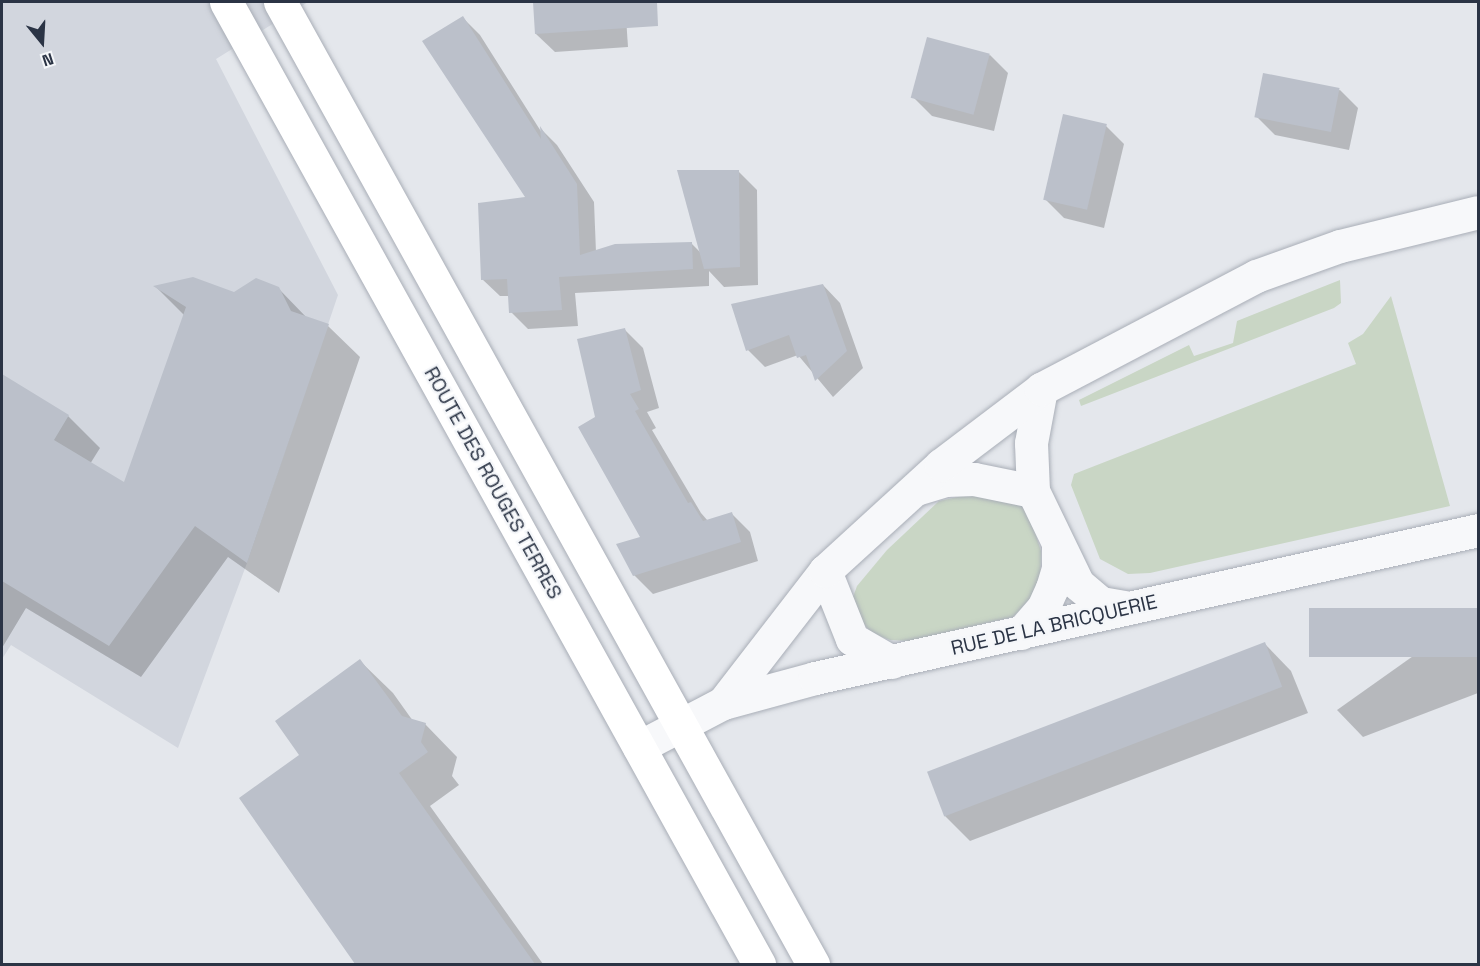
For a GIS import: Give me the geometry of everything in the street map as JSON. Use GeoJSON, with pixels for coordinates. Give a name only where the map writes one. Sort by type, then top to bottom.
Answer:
{"type":"FeatureCollection","features":[{"type":"Feature","properties":{"kind":"main road","name":"ROUTE DES ROUGES TERRES"},"geometry":{"type":"LineString","coordinates":[[226,2],[759,964]]}},
{"type":"Feature","properties":{"kind":"main road"},"geometry":{"type":"LineString","coordinates":[[280,2],[813,964]]}},
{"type":"Feature","properties":{"kind":"street"},"geometry":{"type":"LineString","coordinates":[[723,703],[825,571],[911,491],[1041,389],[1256,276],[1340,246],[1479,212]]}},
{"type":"Feature","properties":{"kind":"street"},"geometry":{"type":"LineString","coordinates":[[1041,389],[1031,443],[1033,491],[1078,584],[1101,603],[1130,608]]}},
{"type":"Feature","properties":{"kind":"street"},"geometry":{"type":"LineString","coordinates":[[911,491],[945,480],[974,479],[1033,491]]}},
{"type":"Feature","properties":{"kind":"street","name":"RUE DE LA BRICQUERIE"},"geometry":{"type":"LineString","coordinates":[[639,747],[723,703],[892,662],[1479,530]]}},
{"type":"Feature","properties":{"kind":"street"},"geometry":{"type":"LineString","coordinates":[[1021,633],[1043,608],[1052,588],[1058,568],[1058,545]]}},
{"type":"Feature","properties":{"kind":"street"},"geometry":{"type":"LineString","coordinates":[[825,571],[852,639],[892,662]]}},
{"type":"Feature","properties":{"kind":"shaded area"},"geometry":{"type":"Polygon","coordinates":[[[2,2],[308,2],[216,59],[338,295],[247,563],[178,748],[11,645],[2,659],[2,2]]]}},
{"type":"Feature","properties":{"kind":"green space"},"geometry":{"type":"Polygon","coordinates":[[[1340,280],[1341,303],[1334,308],[1081,406],[1079,400],[1189,345],[1194,356],[1233,343],[1237,321],[1340,280]]]}},
{"type":"Feature","properties":{"kind":"green space"},"geometry":{"type":"Polygon","coordinates":[[[1391,296],[1450,506],[1150,573],[1128,574],[1100,559],[1071,485],[1074,474],[1356,364],[1348,343],[1363,334],[1391,296]]]}},
{"type":"Feature","properties":{"kind":"green space"},"geometry":{"type":"Polygon","coordinates":[[[981,492],[1009,496],[1027,508],[1041,551],[1040,588],[1013,617],[909,641],[890,640],[872,633],[861,621],[853,597],[857,586],[887,550],[939,501],[981,492]]]}},
{"type":"Feature","properties":{"kind":"building"},"geometry":{"type":"Polygon","coordinates":[[[533,2],[657,2],[658,26],[535,34],[533,2]]]}},
{"type":"Feature","properties":{"kind":"building"},"geometry":{"type":"Polygon","coordinates":[[[463,16],[541,139],[540,126],[577,184],[580,255],[615,244],[692,242],[693,269],[559,277],[562,310],[509,313],[507,279],[481,280],[478,203],[525,197],[422,41],[463,16]]]}},
{"type":"Feature","properties":{"kind":"building"},"geometry":{"type":"Polygon","coordinates":[[[927,37],[990,54],[973,115],[911,98],[927,37]]]}},
{"type":"Feature","properties":{"kind":"building"},"geometry":{"type":"Polygon","coordinates":[[[1263,73],[1340,88],[1331,132],[1254,117],[1263,73]]]}},
{"type":"Feature","properties":{"kind":"building"},"geometry":{"type":"Polygon","coordinates":[[[1063,114],[1107,124],[1087,210],[1043,200],[1063,114]]]}},
{"type":"Feature","properties":{"kind":"building"},"geometry":{"type":"Polygon","coordinates":[[[677,170],[739,170],[740,267],[704,269],[677,170]]]}},
{"type":"Feature","properties":{"kind":"building"},"geometry":{"type":"Polygon","coordinates":[[[193,277],[234,292],[256,278],[279,287],[291,311],[329,324],[247,563],[195,526],[109,646],[2,581],[2,374],[69,415],[54,440],[124,482],[186,307],[153,286],[193,277]]]}},
{"type":"Feature","properties":{"kind":"building"},"geometry":{"type":"Polygon","coordinates":[[[823,284],[847,351],[815,381],[806,355],[797,358],[789,335],[746,351],[731,304],[823,284]]]}},
{"type":"Feature","properties":{"kind":"building"},"geometry":{"type":"Polygon","coordinates":[[[625,328],[641,390],[630,394],[639,409],[635,411],[688,503],[691,502],[703,521],[732,512],[741,542],[633,576],[616,544],[640,537],[578,427],[595,417],[577,339],[625,328]]]}},
{"type":"Feature","properties":{"kind":"building"},"geometry":{"type":"Polygon","coordinates":[[[1309,608],[1478,608],[1478,657],[1309,657],[1309,608]]]}},
{"type":"Feature","properties":{"kind":"building"},"geometry":{"type":"Polygon","coordinates":[[[1265,642],[1282,687],[944,817],[927,772],[1265,642]]]}},
{"type":"Feature","properties":{"kind":"building"},"geometry":{"type":"Polygon","coordinates":[[[360,659],[402,716],[426,723],[421,742],[428,752],[399,773],[535,964],[355,964],[239,798],[299,755],[275,721],[360,659]]]}}]}
